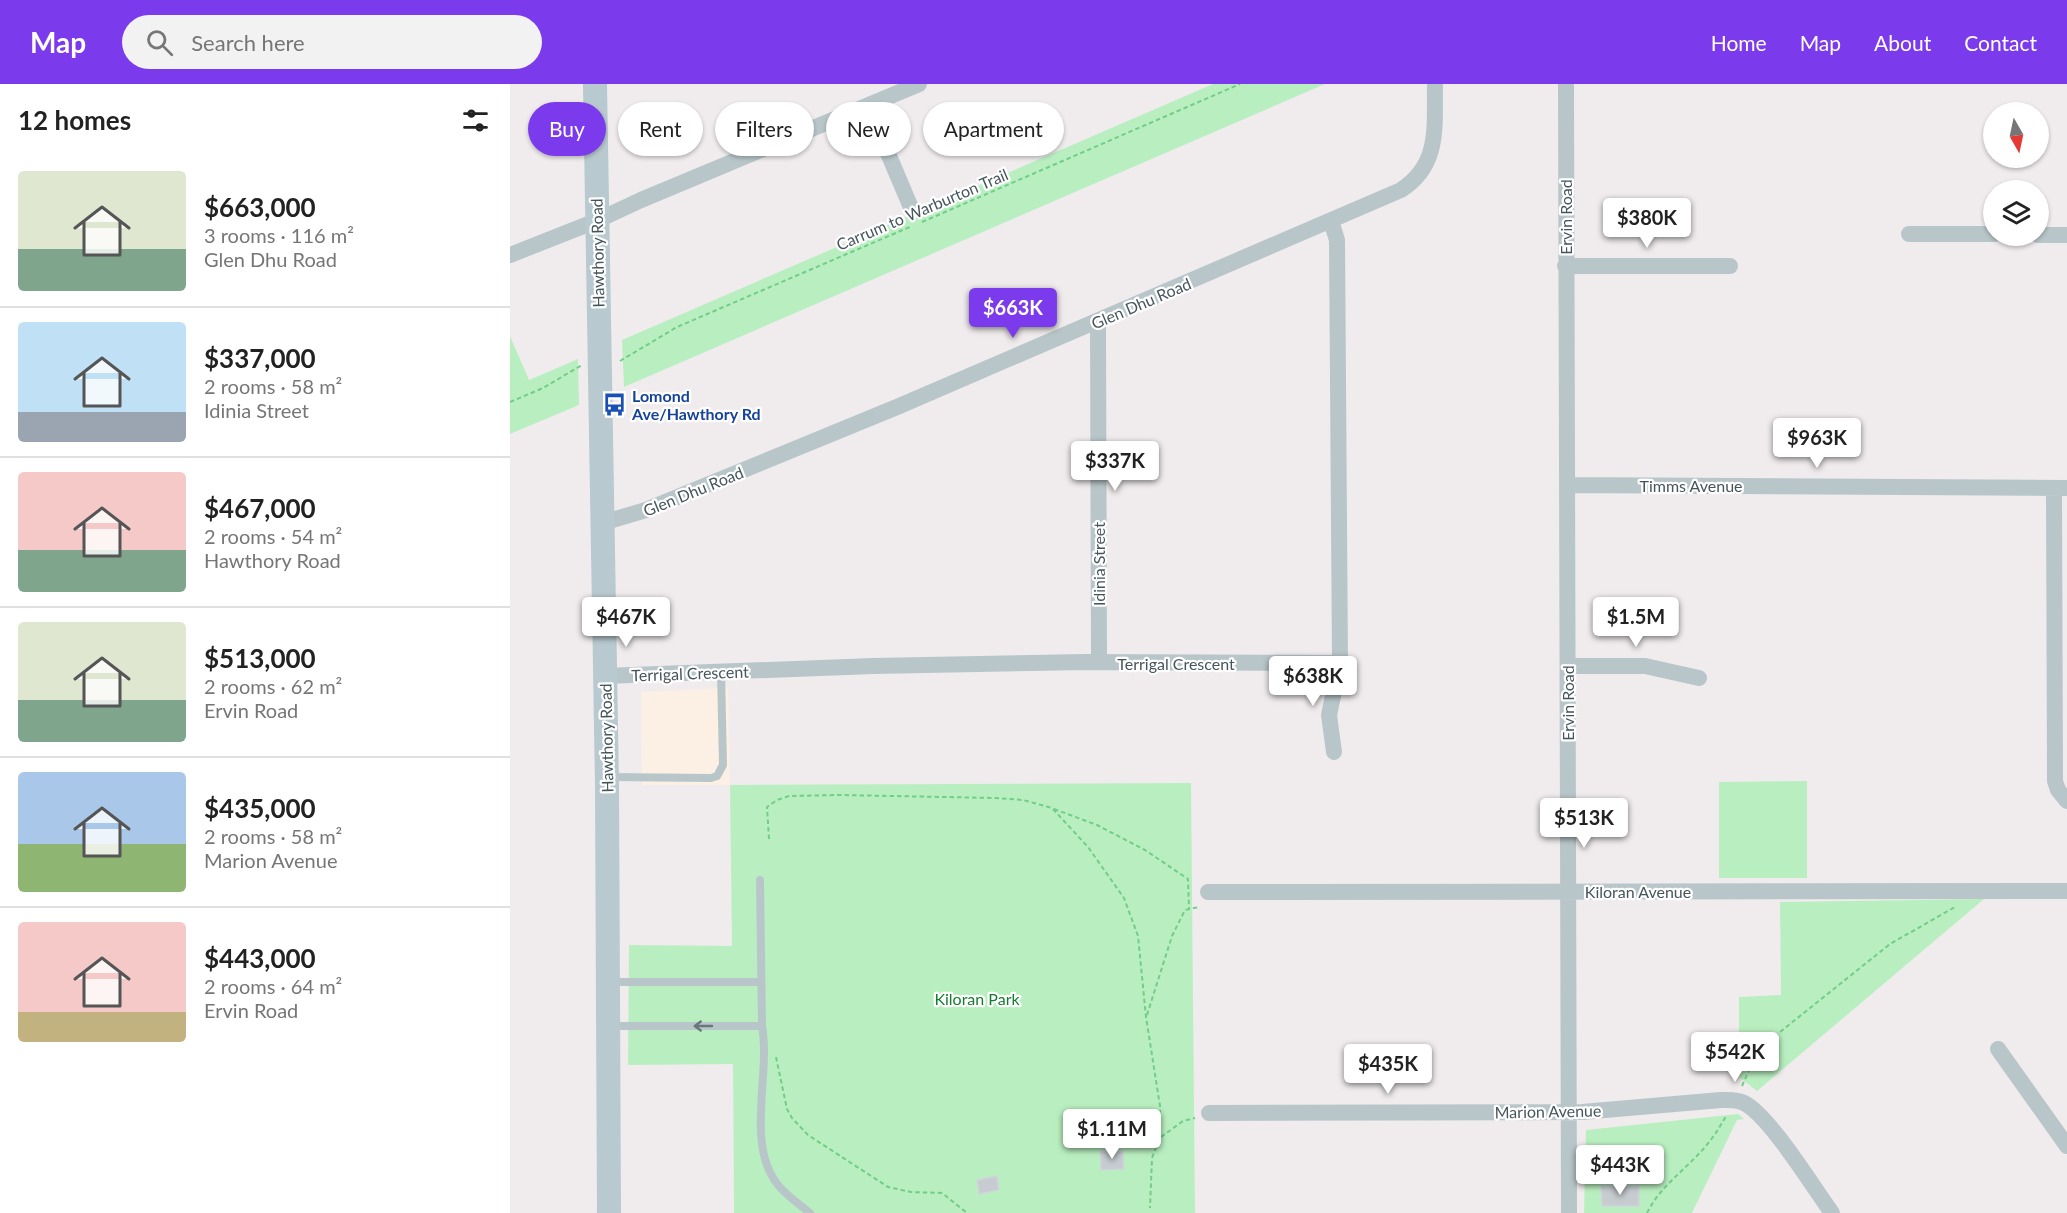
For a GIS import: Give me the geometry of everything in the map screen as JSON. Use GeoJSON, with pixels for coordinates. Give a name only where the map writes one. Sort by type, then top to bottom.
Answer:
{"type":"FeatureCollection","features":[{"type":"Feature","properties":{"kind":"main road","name":"Hawthory Road"},"geometry":{"type":"LineString","coordinates":[[595,84],[607,777],[609,1213]]}},
{"type":"Feature","properties":{"kind":"street"},"geometry":{"type":"LineString","coordinates":[[877,102],[920,84]]}},
{"type":"Feature","properties":{"kind":"street","name":"Glen Dhu Road"},"geometry":{"type":"LineString","coordinates":[[602,523],[646,510],[897,407],[1401,190],[1418,177],[1430,159],[1434,140],[1435,84]]}},
{"type":"Feature","properties":{"kind":"street","name":"Ervin Road"},"geometry":{"type":"LineString","coordinates":[[1566,84],[1569,1213]]}},
{"type":"Feature","properties":{"kind":"street"},"geometry":{"type":"LineString","coordinates":[[510,255],[826,123]]}},
{"type":"Feature","properties":{"kind":"street"},"geometry":{"type":"LineString","coordinates":[[889,156],[912,210]]}},
{"type":"Feature","properties":{"kind":"street"},"geometry":{"type":"LineString","coordinates":[[1331,221],[1337,240],[1340,663],[1329,715],[1334,752]]}},
{"type":"Feature","properties":{"kind":"street"},"geometry":{"type":"LineString","coordinates":[[1909,234],[1983,234]]}},
{"type":"Feature","properties":{"kind":"street"},"geometry":{"type":"LineString","coordinates":[[2049,235],[2067,235]]}},
{"type":"Feature","properties":{"kind":"street"},"geometry":{"type":"LineString","coordinates":[[1565,266],[1730,266]]}},
{"type":"Feature","properties":{"kind":"street","name":"Idinia Street"},"geometry":{"type":"LineString","coordinates":[[1098,322],[1099,663]]}},
{"type":"Feature","properties":{"kind":"street","name":"Timms Avenue"},"geometry":{"type":"LineString","coordinates":[[1567,485],[2060,488]]}},
{"type":"Feature","properties":{"kind":"street"},"geometry":{"type":"LineString","coordinates":[[2060,488],[2055,781],[2058,790],[2067,801]]}},
{"type":"Feature","properties":{"kind":"street","name":"Terrigal Crescent"},"geometry":{"type":"LineString","coordinates":[[605,676],[873,666],[1340,663]]}},
{"type":"Feature","properties":{"kind":"street"},"geometry":{"type":"LineString","coordinates":[[1568,666],[1645,666],[1699,678]]}},
{"type":"Feature","properties":{"kind":"street","name":"Kiloran Avenue"},"geometry":{"type":"LineString","coordinates":[[1208,892],[2067,891]]}},
{"type":"Feature","properties":{"kind":"street"},"geometry":{"type":"LineString","coordinates":[[1998,1049],[2067,1146]]}},
{"type":"Feature","properties":{"kind":"street","name":"Marion Avenue"},"geometry":{"type":"LineString","coordinates":[[1202,1116],[1568,1112],[1721,1100],[1736,1101]]}},
{"type":"Feature","properties":{"kind":"street"},"geometry":{"type":"LineString","coordinates":[[1736,1101],[1744,1103],[1765,1119],[1832,1213]]}},
{"type":"Feature","properties":{"kind":"lane"},"geometry":{"type":"LineString","coordinates":[[607,777],[711,778],[717,776],[723,765],[721,672]]}},
{"type":"Feature","properties":{"kind":"lane"},"geometry":{"type":"LineString","coordinates":[[760,880],[764,1039],[762,1121],[765,1159],[778,1185],[810,1213]]}},
{"type":"Feature","properties":{"kind":"lane"},"geometry":{"type":"LineString","coordinates":[[608,982],[761,982]]}},
{"type":"Feature","properties":{"kind":"lane"},"geometry":{"type":"LineString","coordinates":[[609,1026],[762,1026]]}},
{"type":"Feature","properties":{"kind":"path","name":"Carrum to Warburton Trail"},"geometry":{"type":"LineString","coordinates":[[648,345],[677,327],[1240,84]]}},
{"type":"Feature","properties":{"kind":"path"},"geometry":{"type":"LineString","coordinates":[[510,402],[543,388]]}},
{"type":"Feature","properties":{"kind":"path"},"geometry":{"type":"LineString","coordinates":[[769,839],[767,807],[789,796],[840,795],[1023,800],[1097,825],[1145,850],[1188,879],[1189,909]]}},
{"type":"Feature","properties":{"kind":"path"},"geometry":{"type":"LineString","coordinates":[[1052,808],[1088,847],[1124,898],[1138,936],[1146,1017],[1160,1106],[1160,1137],[1152,1158],[1150,1208]]}},
{"type":"Feature","properties":{"kind":"path"},"geometry":{"type":"LineString","coordinates":[[1647,1213],[1671,1181],[1709,1143],[1736,1101],[1755,1057],[1765,1044],[1890,944],[1954,909],[1960,891]]}},
{"type":"Feature","properties":{"kind":"path"},"geometry":{"type":"LineString","coordinates":[[1146,1017],[1172,936],[1185,910],[1199,908]]}},
{"type":"Feature","properties":{"kind":"path"},"geometry":{"type":"LineString","coordinates":[[764,1039],[772,1048],[778,1062],[783,1097],[789,1114],[808,1135],[888,1187],[911,1192],[942,1193],[967,1213]]}},
{"type":"Feature","properties":{"kind":"path"},"geometry":{"type":"LineString","coordinates":[[1160,1137],[1183,1121],[1202,1116]]}},
{"type":"Feature","properties":{"kind":"shaded area"},"geometry":{"type":"Polygon","coordinates":[[[728,688],[730,785],[642,785],[641,692],[728,688]]]}},
{"type":"Feature","properties":{"kind":"green space"},"geometry":{"type":"Polygon","coordinates":[[[1213,84],[1325,84],[624,387],[622,340],[1047,156],[1064,156],[1064,149],[1213,84]]]}},
{"type":"Feature","properties":{"kind":"green space"},"geometry":{"type":"Polygon","coordinates":[[[510,336],[529,380],[578,359],[579,405],[510,434],[510,336]]]}},
{"type":"Feature","properties":{"kind":"green space"},"geometry":{"type":"Polygon","coordinates":[[[1807,781],[1807,878],[1719,878],[1719,782],[1807,781]]]}},
{"type":"Feature","properties":{"kind":"green space","name":"Kiloran Park"},"geometry":{"type":"Polygon","coordinates":[[[1191,783],[1195,1213],[734,1213],[733,1064],[628,1065],[629,945],[732,946],[730,785],[1191,783]]]}},
{"type":"Feature","properties":{"kind":"green space"},"geometry":{"type":"Polygon","coordinates":[[[1984,899],[1757,1091],[1739,1077],[1739,997],[1781,995],[1780,902],[1984,899]]]}},
{"type":"Feature","properties":{"kind":"green space"},"geometry":{"type":"Polygon","coordinates":[[[1738,1114],[1744,1119],[1737,1120],[1692,1213],[1584,1213],[1586,1130],[1738,1114]]]}},
{"type":"Feature","properties":{"kind":"building"},"geometry":{"type":"Polygon","coordinates":[[[1100,1151],[1123,1151],[1124,1169],[1101,1170],[1100,1151]]]}},
{"type":"Feature","properties":{"kind":"building"},"geometry":{"type":"Polygon","coordinates":[[[997,1176],[999,1190],[979,1194],[977,1180],[997,1176]]]}},
{"type":"Feature","properties":{"kind":"building"},"geometry":{"type":"Polygon","coordinates":[[[1601,1186],[1639,1186],[1639,1206],[1602,1206],[1601,1186]]]}},
{"type":"Feature","properties":{"kind":"place","name":"Lomond Ave/Hawthory Rd"},"geometry":{"type":"Point","coordinates":[614,404]}}]}
